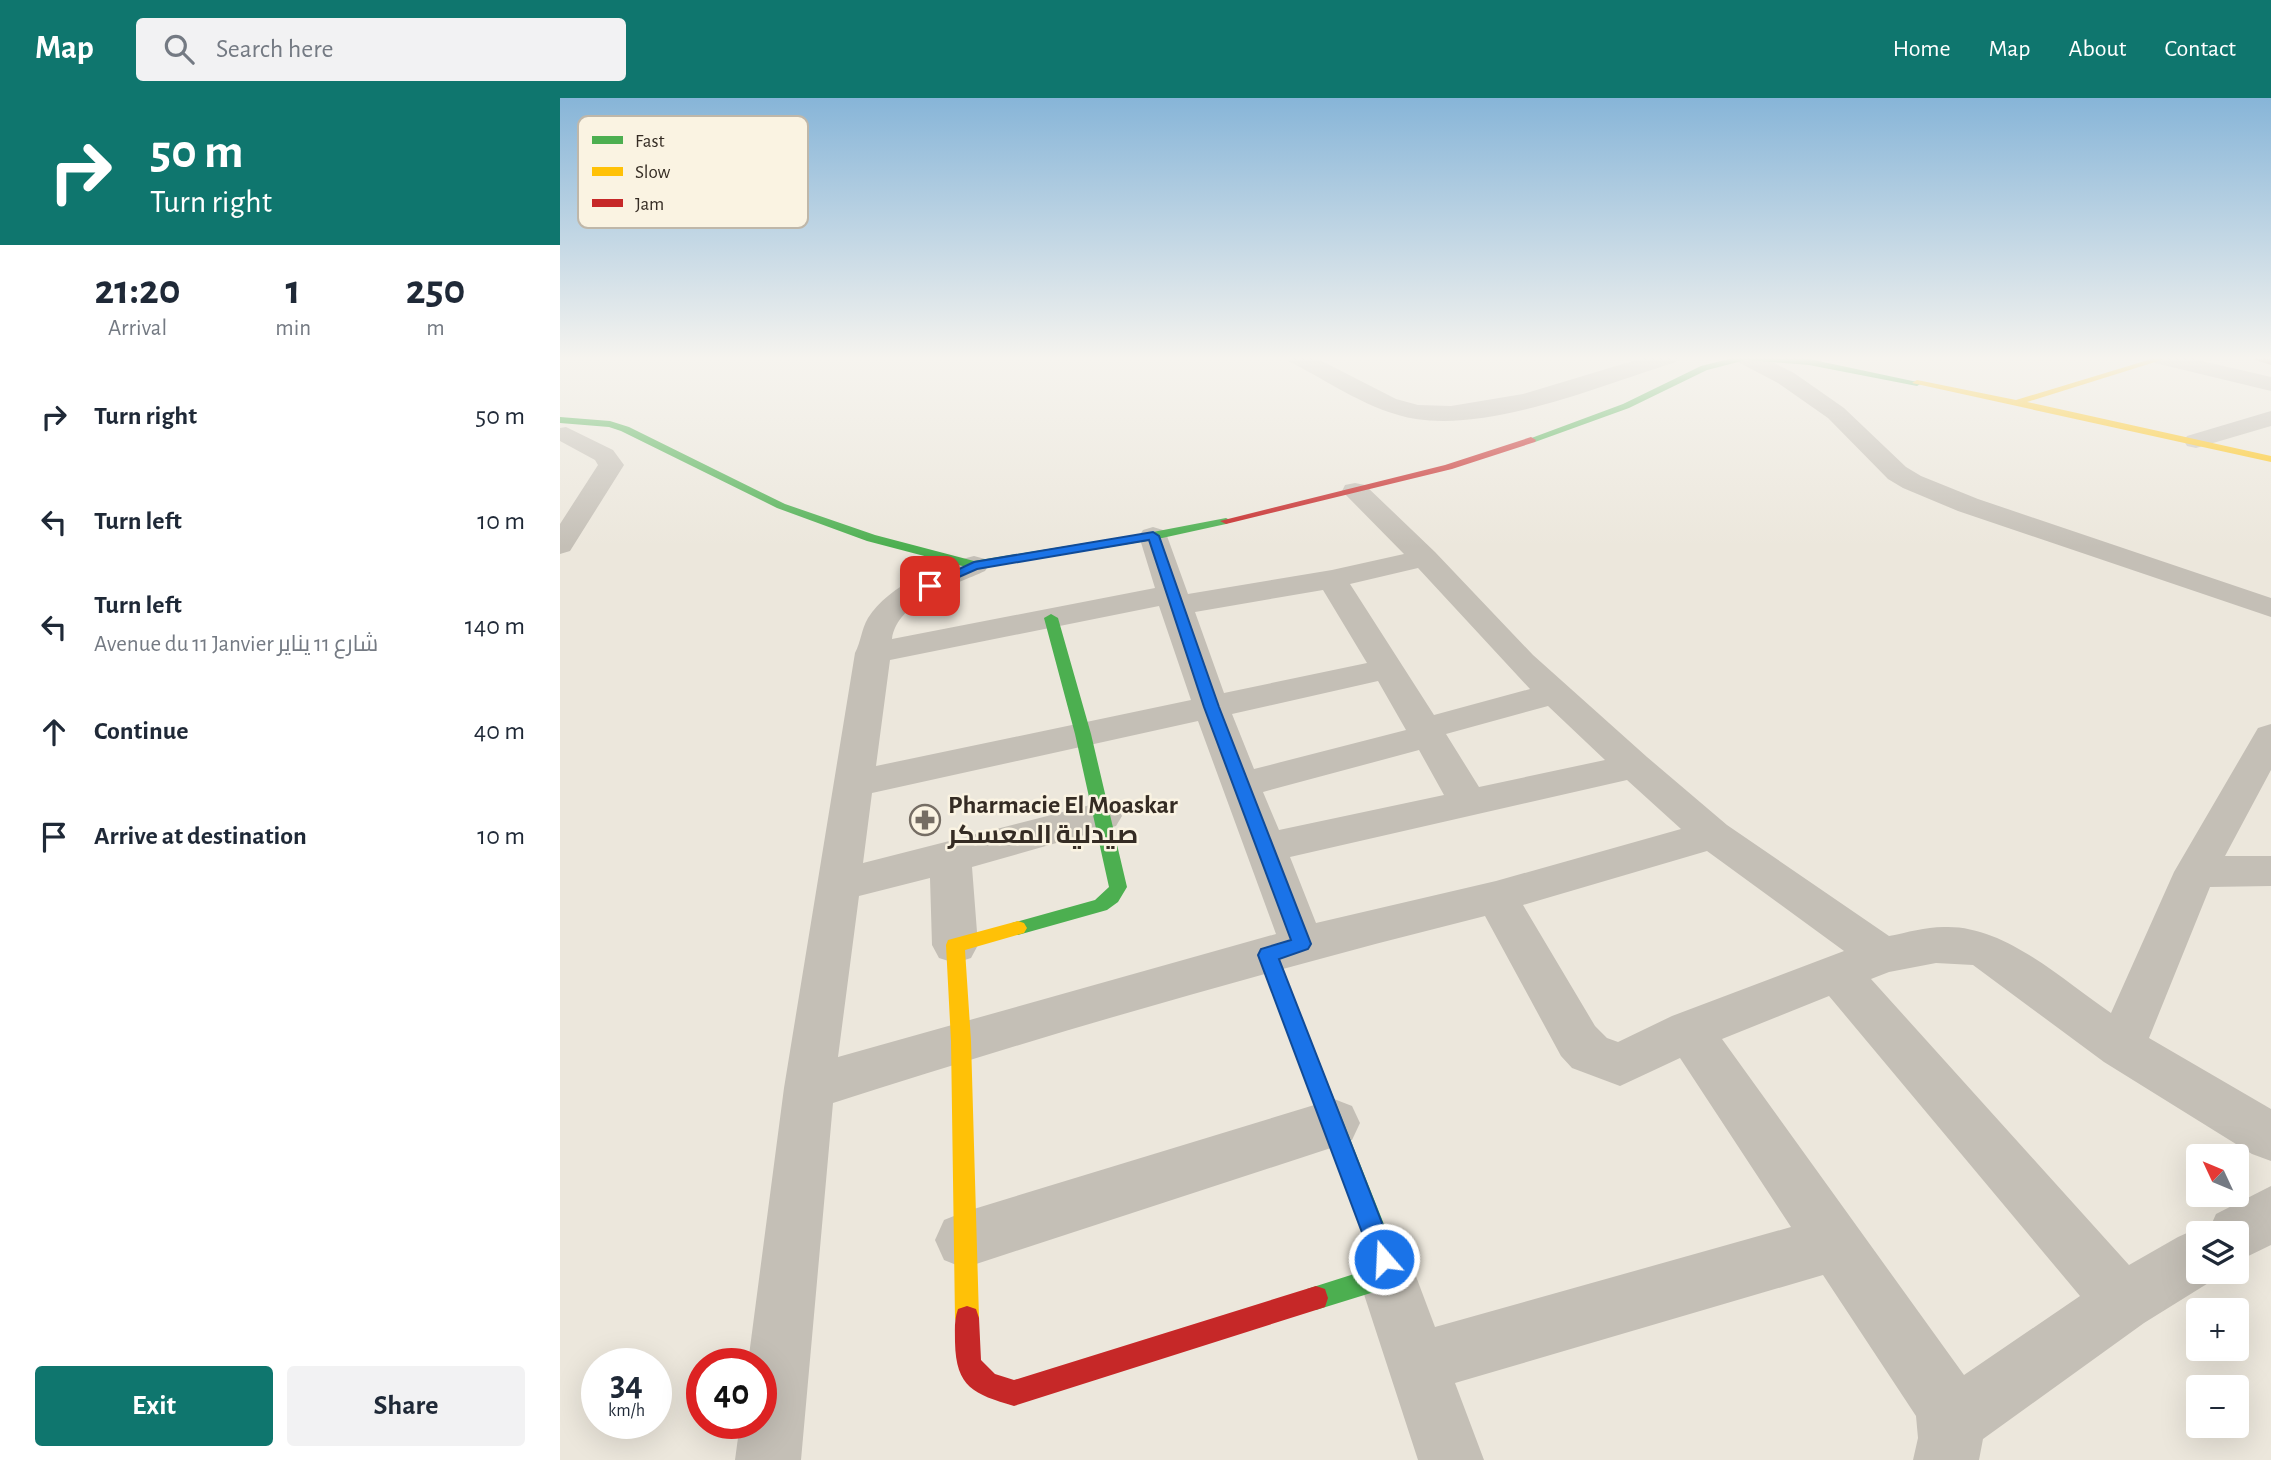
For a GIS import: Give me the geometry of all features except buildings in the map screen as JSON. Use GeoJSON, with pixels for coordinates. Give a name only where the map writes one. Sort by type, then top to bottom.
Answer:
{"type":"FeatureCollection","features":[{"type":"Feature","properties":{"kind":"street"},"geometry":{"type":"LineString","coordinates":[[768,1460],[809,1088],[872,653],[883,618],[909,596],[974,565],[1153,536],[1355,491],[1448,467],[1589,421]]}},
{"type":"Feature","properties":{"kind":"street"},"geometry":{"type":"LineString","coordinates":[[1844,421],[1896,473],[1912,482],[1968,505],[2271,608]]}},
{"type":"Feature","properties":{"kind":"street"},"geometry":{"type":"LineString","coordinates":[[2101,421],[2271,459]]}},
{"type":"Feature","properties":{"kind":"street"},"geometry":{"type":"LineString","coordinates":[[2196,441],[2263,421]]}},
{"type":"Feature","properties":{"kind":"street"},"geometry":{"type":"LineString","coordinates":[[562,430],[597,423],[625,429],[781,506],[818,521],[974,565]]}},
{"type":"Feature","properties":{"kind":"street"},"geometry":{"type":"LineString","coordinates":[[560,545],[611,465],[604,455],[562,430]]}},
{"type":"Feature","properties":{"kind":"street"},"geometry":{"type":"LineString","coordinates":[[1355,491],[1424,558],[1554,694],[1860,964],[2123,1302]]}},
{"type":"Feature","properties":{"kind":"street"},"geometry":{"type":"LineString","coordinates":[[1153,536],[1211,707],[1266,848],[1285,949],[1334,1123],[1381,1247],[1387,1276],[1451,1460]]}},
{"type":"Feature","properties":{"kind":"street"},"geometry":{"type":"LineString","coordinates":[[872,653],[1051,618],[1332,579],[1424,558]]}},
{"type":"Feature","properties":{"kind":"street"},"geometry":{"type":"LineString","coordinates":[[1332,579],[1469,803]]}},
{"type":"Feature","properties":{"kind":"street"},"geometry":{"type":"LineString","coordinates":[[955,945],[1101,905],[1112,897],[1118,887],[1083,734],[1051,618]]}},
{"type":"Feature","properties":{"kind":"street"},"geometry":{"type":"LineString","coordinates":[[854,784],[1388,669]]}},
{"type":"Feature","properties":{"kind":"street"},"geometry":{"type":"LineString","coordinates":[[1242,785],[1554,694]]}},
{"type":"Feature","properties":{"kind":"street"},"geometry":{"type":"LineString","coordinates":[[2121,1047],[2195,872],[2271,736]]}},
{"type":"Feature","properties":{"kind":"street"},"geometry":{"type":"LineString","coordinates":[[1266,848],[1633,766]]}},
{"type":"Feature","properties":{"kind":"street"},"geometry":{"type":"LineString","coordinates":[[839,885],[1102,816]]}},
{"type":"Feature","properties":{"kind":"street"},"geometry":{"type":"LineString","coordinates":[[809,1088],[961,1041],[1285,949],[1496,897],[1713,835]]}},
{"type":"Feature","properties":{"kind":"street"},"geometry":{"type":"LineString","coordinates":[[950,858],[961,1041],[968,1365],[979,1382],[995,1390],[1014,1393],[1387,1276]]}},
{"type":"Feature","properties":{"kind":"street"},"geometry":{"type":"LineString","coordinates":[[2195,872],[2271,871]]}},
{"type":"Feature","properties":{"kind":"street"},"geometry":{"type":"LineString","coordinates":[[1496,897],[1577,1041],[1590,1053],[1620,1064],[1689,1031],[1860,964],[1948,942],[1968,944],[1988,952],[2121,1047],[2271,1137]]}},
{"type":"Feature","properties":{"kind":"street"},"geometry":{"type":"LineString","coordinates":[[1689,1031],[1944,1402],[1948,1442]]}},
{"type":"Feature","properties":{"kind":"street"},"geometry":{"type":"LineString","coordinates":[[964,1240],[1334,1123]]}},
{"type":"Feature","properties":{"kind":"street"},"geometry":{"type":"LineString","coordinates":[[2249,1226],[2271,1213]]}},
{"type":"Feature","properties":{"kind":"street"},"geometry":{"type":"LineString","coordinates":[[1417,1363],[1835,1243]]}},
{"type":"Feature","properties":{"kind":"street"},"geometry":{"type":"LineString","coordinates":[[1948,1442],[2123,1302],[2186,1264]]}},
{"type":"Feature","properties":{"kind":"traffic: fast"},"geometry":{"type":"LineString","coordinates":[[567,421],[610,424],[625,429],[781,506],[871,538],[974,565],[1153,536],[1226,521]]}},
{"type":"Feature","properties":{"kind":"traffic: fast"},"geometry":{"type":"LineString","coordinates":[[1531,440],[1585,421]]}},
{"type":"Feature","properties":{"kind":"traffic: fast"},"geometry":{"type":"LineString","coordinates":[[1018,928],[1101,905],[1112,897],[1118,887],[1083,734],[1051,618]]}},
{"type":"Feature","properties":{"kind":"traffic: fast"},"geometry":{"type":"LineString","coordinates":[[1268,955],[1381,1247],[1387,1276],[1316,1298]]}},
{"type":"Feature","properties":{"kind":"traffic: slow"},"geometry":{"type":"LineString","coordinates":[[2105,421],[2271,459]]}},
{"type":"Feature","properties":{"kind":"traffic: slow"},"geometry":{"type":"LineString","coordinates":[[967,1318],[961,1041],[955,945],[1018,928]]}},
{"type":"Feature","properties":{"kind":"traffic: jam"},"geometry":{"type":"LineString","coordinates":[[1226,521],[1448,467],[1531,440]]}},
{"type":"Feature","properties":{"kind":"traffic: jam"},"geometry":{"type":"LineString","coordinates":[[967,1318],[968,1365],[987,1385],[1014,1393],[1316,1298]]}},
{"type":"Feature","properties":{"kind":"place","name":"Pharmacie El Moaskar صيدلية المعسكر"},"geometry":{"type":"Point","coordinates":[925,820]}},
{"type":"Feature","properties":{"kind":"route"},"geometry":{"type":"LineString","coordinates":[[930,586],[974,565],[1153,536],[1211,707],[1302,944],[1268,955],[1384,1259]]}}]}
